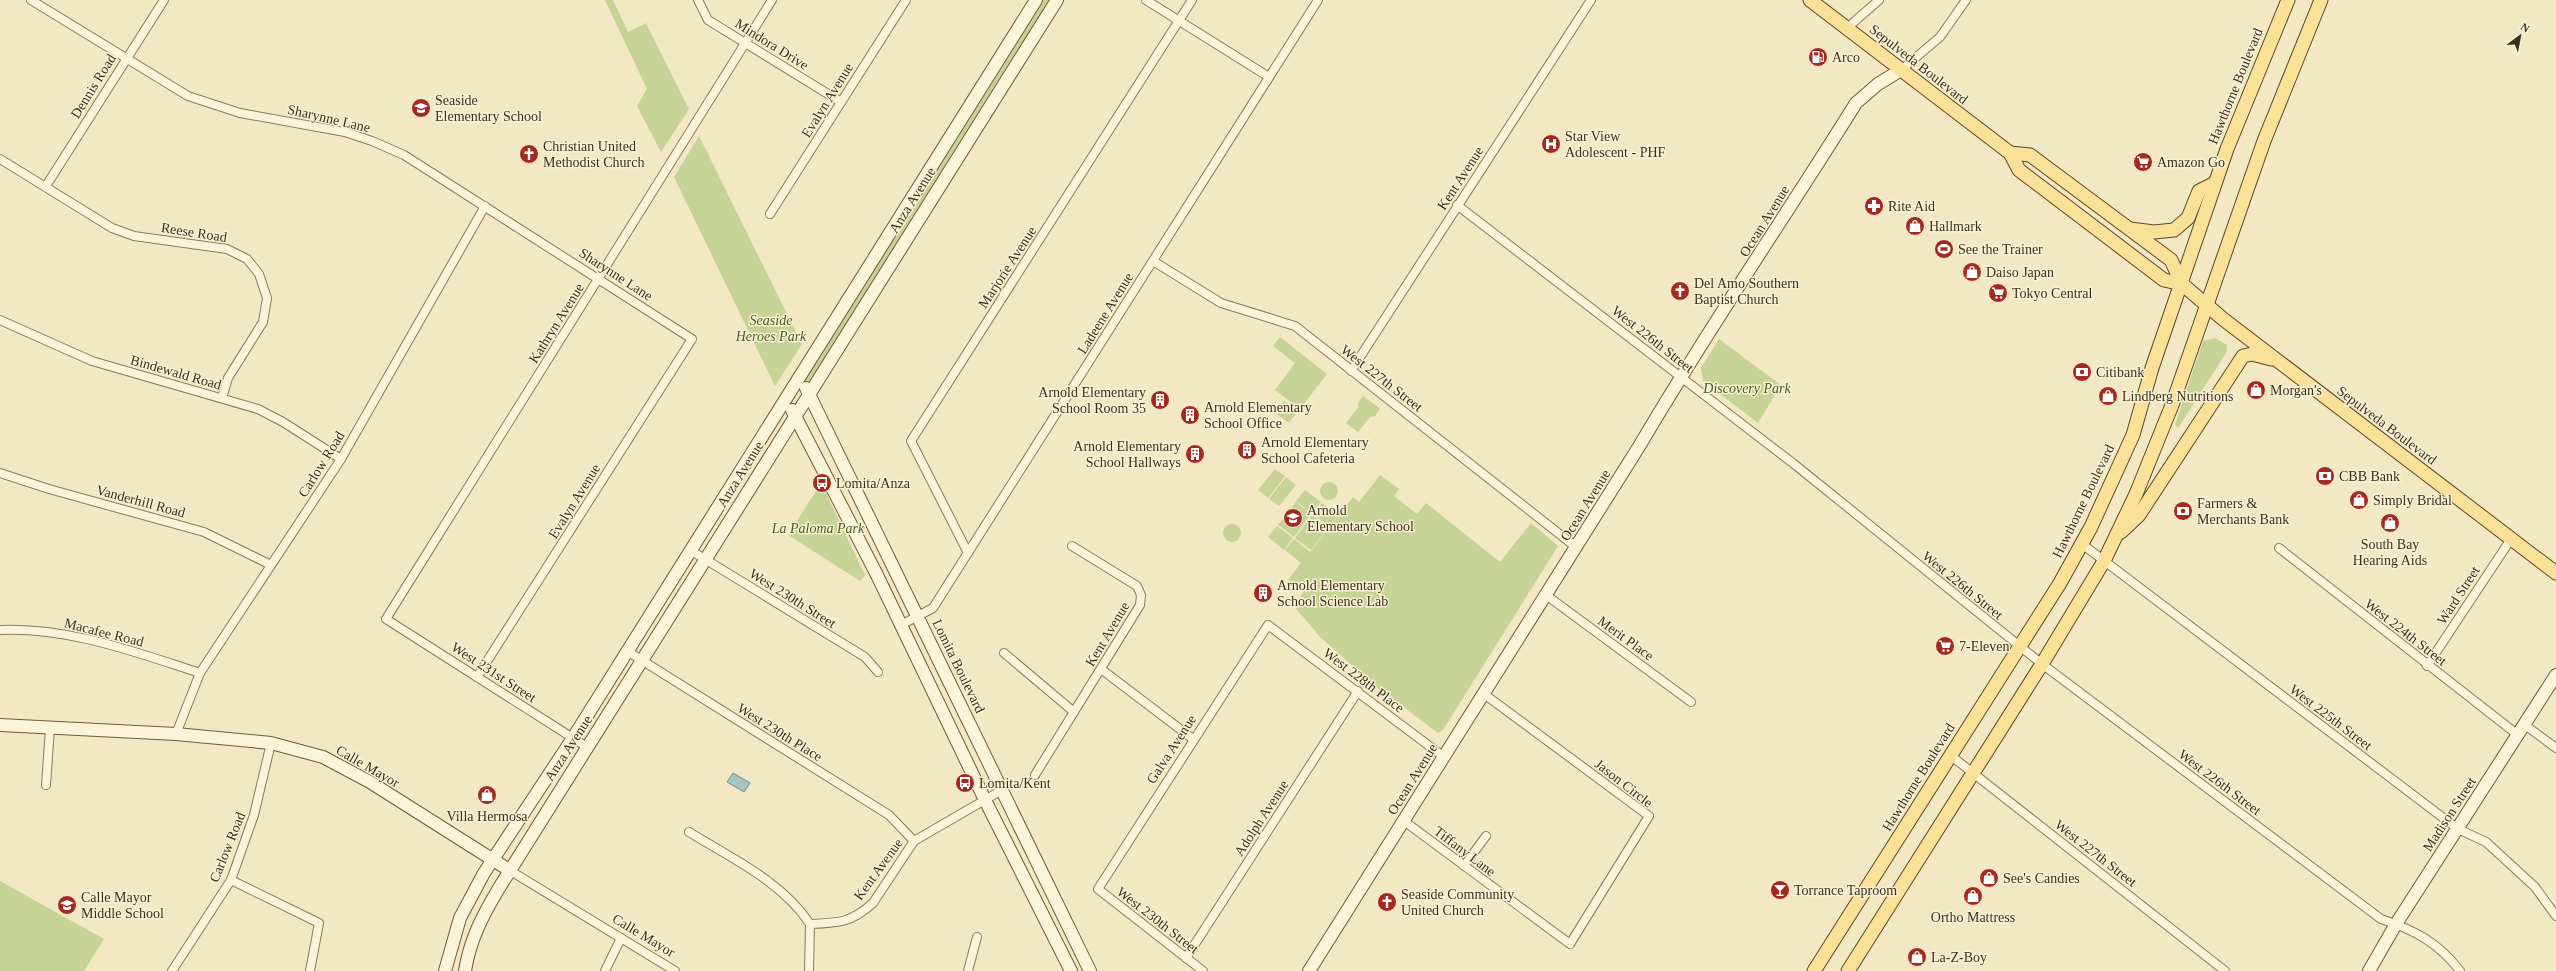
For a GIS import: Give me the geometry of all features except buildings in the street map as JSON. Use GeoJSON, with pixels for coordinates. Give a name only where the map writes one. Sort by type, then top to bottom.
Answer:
{"type":"FeatureCollection","features":[{"type":"Feature","properties":{"kind":"main road","name":"Anza Avenue"},"geometry":{"type":"LineString","coordinates":[[446,971],[460,918],[492,860],[573,738],[786,396],[1036,0]]}},
{"type":"Feature","properties":{"kind":"main road","name":"Anza Avenue"},"geometry":{"type":"LineString","coordinates":[[465,971],[468,949],[476,927],[510,870],[642,661],[808,392],[1057,0]]}},
{"type":"Feature","properties":{"kind":"main road","name":"Sepulveda Boulevard"},"geometry":{"type":"LineString","coordinates":[[1810,0],[2010,153],[2019,170],[2164,280],[2182,284]]}},
{"type":"Feature","properties":{"kind":"main road","name":"Hawthorne Boulevard"},"geometry":{"type":"LineString","coordinates":[[1814,971],[2020,647],[2082,544],[2133,435],[2152,368],[2182,284],[2215,182],[2230,141],[2288,0]]}},
{"type":"Feature","properties":{"kind":"main road"},"geometry":{"type":"LineString","coordinates":[[1848,971],[1972,772],[2042,664],[2104,561],[2172,405],[2264,141],[2321,0]]}},
{"type":"Feature","properties":{"kind":"main road","name":"Ocean Avenue"},"geometry":{"type":"LineString","coordinates":[[1309,971],[1546,596],[1680,377],[1746,277],[1856,103],[1878,84],[1901,70]]}},
{"type":"Feature","properties":{"kind":"main road","name":"Sepulveda Boulevard"},"geometry":{"type":"LineString","coordinates":[[2010,153],[2030,154],[2171,260],[2182,284],[2207,305],[2275,360],[2556,573]]}},
{"type":"Feature","properties":{"kind":"main road"},"geometry":{"type":"LineString","coordinates":[[2129,229],[2154,232],[2174,230],[2188,218],[2199,191],[2215,182]]}},
{"type":"Feature","properties":{"kind":"main road"},"geometry":{"type":"LineString","coordinates":[[2115,538],[2139,515],[2243,356],[2252,354],[2275,360]]}},
{"type":"Feature","properties":{"kind":"main road","name":"Lomita Boulevard"},"geometry":{"type":"LineString","coordinates":[[800,375],[1090,971]]}},
{"type":"Feature","properties":{"kind":"main road"},"geometry":{"type":"LineString","coordinates":[[786,396],[901,625],[985,800],[1071,971]]}},
{"type":"Feature","properties":{"kind":"main road","name":"Madison Street"},"geometry":{"type":"LineString","coordinates":[[2369,971],[2396,924],[2556,675]]}},
{"type":"Feature","properties":{"kind":"main road","name":"Calle Mayor"},"geometry":{"type":"LineString","coordinates":[[0,725],[176,734],[271,744],[330,761],[370,782],[510,870]]}},
{"type":"Feature","properties":{"kind":"street","name":"Sharynne Lane"},"geometry":{"type":"LineString","coordinates":[[31,0],[172,87],[206,104],[240,113],[345,132],[372,141],[404,155],[692,339]]}},
{"type":"Feature","properties":{"kind":"street","name":"Dennis Road"},"geometry":{"type":"LineString","coordinates":[[46,186],[125,59],[164,0]]}},
{"type":"Feature","properties":{"kind":"street","name":"Mindora Drive"},"geometry":{"type":"LineString","coordinates":[[698,0],[708,20],[746,42],[841,102]]}},
{"type":"Feature","properties":{"kind":"street","name":"Kathryn Avenue"},"geometry":{"type":"LineString","coordinates":[[386,619],[772,0]]}},
{"type":"Feature","properties":{"kind":"street","name":"Evalyn Avenue"},"geometry":{"type":"LineString","coordinates":[[770,214],[906,0]]}},
{"type":"Feature","properties":{"kind":"street"},"geometry":{"type":"LineString","coordinates":[[1146,0],[1269,77]]}},
{"type":"Feature","properties":{"kind":"street","name":"Marjorie Avenue"},"geometry":{"type":"LineString","coordinates":[[968,553],[911,441],[1192,0]]}},
{"type":"Feature","properties":{"kind":"street","name":"Ladeene Avenue"},"geometry":{"type":"LineString","coordinates":[[901,625],[933,608],[1318,0]]}},
{"type":"Feature","properties":{"kind":"street","name":"Kent Avenue"},"geometry":{"type":"LineString","coordinates":[[1351,371],[1591,0]]}},
{"type":"Feature","properties":{"kind":"street"},"geometry":{"type":"LineString","coordinates":[[1847,28],[1879,0]]}},
{"type":"Feature","properties":{"kind":"street"},"geometry":{"type":"LineString","coordinates":[[1901,70],[1940,37],[1966,0]]}},
{"type":"Feature","properties":{"kind":"street","name":"Reese Road"},"geometry":{"type":"LineString","coordinates":[[0,159],[112,228],[134,236],[227,249],[247,259],[259,274],[267,298],[263,322],[228,378],[222,398]]}},
{"type":"Feature","properties":{"kind":"street","name":"West 226th Street"},"geometry":{"type":"LineString","coordinates":[[1458,205],[1813,480],[2042,664],[2381,919],[2412,929],[2447,954],[2460,971]]}},
{"type":"Feature","properties":{"kind":"street","name":"Carlow Road"},"geometry":{"type":"LineString","coordinates":[[176,734],[200,673],[340,459],[485,206]]}},
{"type":"Feature","properties":{"kind":"street","name":"West 227th Street"},"geometry":{"type":"LineString","coordinates":[[1153,261],[1221,303],[1296,326],[1351,371],[1576,547]]}},
{"type":"Feature","properties":{"kind":"street","name":"Bindewald Road"},"geometry":{"type":"LineString","coordinates":[[0,320],[92,361],[258,409],[284,422],[340,459]]}},
{"type":"Feature","properties":{"kind":"street","name":"Evalyn Avenue"},"geometry":{"type":"LineString","coordinates":[[477,677],[692,339]]}},
{"type":"Feature","properties":{"kind":"street","name":"Vanderhill Road"},"geometry":{"type":"LineString","coordinates":[[0,473],[49,489],[204,532],[271,565]]}},
{"type":"Feature","properties":{"kind":"street","name":"Ward Street"},"geometry":{"type":"LineString","coordinates":[[2427,666],[2511,539]]}},
{"type":"Feature","properties":{"kind":"street","name":"West 225th Street"},"geometry":{"type":"LineString","coordinates":[[2082,544],[2458,829],[2486,842],[2535,887],[2556,916]]}},
{"type":"Feature","properties":{"kind":"street","name":"Kent Avenue"},"geometry":{"type":"LineString","coordinates":[[1035,775],[1140,605],[1141,595],[1137,586],[1072,546]]}},
{"type":"Feature","properties":{"kind":"street","name":"West 224th Street"},"geometry":{"type":"LineString","coordinates":[[2279,548],[2427,666],[2521,730],[2556,748]]}},
{"type":"Feature","properties":{"kind":"street","name":"West 230th Street"},"geometry":{"type":"LineString","coordinates":[[690,550],[865,657],[878,672]]}},
{"type":"Feature","properties":{"kind":"street","name":"Merit Place"},"geometry":{"type":"LineString","coordinates":[[1546,596],[1691,702]]}},
{"type":"Feature","properties":{"kind":"street","name":"West 231st Street"},"geometry":{"type":"LineString","coordinates":[[386,619],[587,747]]}},
{"type":"Feature","properties":{"kind":"street","name":"West 228th Place"},"geometry":{"type":"LineString","coordinates":[[1268,625],[1358,691],[1444,757]]}},
{"type":"Feature","properties":{"kind":"street","name":"Galva Avenue"},"geometry":{"type":"LineString","coordinates":[[1098,889],[1193,739],[1268,625]]}},
{"type":"Feature","properties":{"kind":"street","name":"Macafee Road"},"geometry":{"type":"LineString","coordinates":[[0,630],[28,629],[109,644],[200,673]]}},
{"type":"Feature","properties":{"kind":"street","name":"West 230th Place"},"geometry":{"type":"LineString","coordinates":[[627,652],[889,815],[914,841]]}},
{"type":"Feature","properties":{"kind":"street"},"geometry":{"type":"LineString","coordinates":[[1004,653],[1074,712]]}},
{"type":"Feature","properties":{"kind":"street"},"geometry":{"type":"LineString","coordinates":[[1101,669],[1193,739]]}},
{"type":"Feature","properties":{"kind":"street","name":"Adolph Avenue"},"geometry":{"type":"LineString","coordinates":[[1186,958],[1358,691]]}},
{"type":"Feature","properties":{"kind":"street","name":"Jason Circle"},"geometry":{"type":"LineString","coordinates":[[1484,694],[1649,816],[1570,944]]}},
{"type":"Feature","properties":{"kind":"street"},"geometry":{"type":"LineString","coordinates":[[46,785],[50,728]]}},
{"type":"Feature","properties":{"kind":"street","name":"Carlow Road"},"geometry":{"type":"LineString","coordinates":[[172,971],[231,880],[254,815],[271,744]]}},
{"type":"Feature","properties":{"kind":"street","name":"West 227th Street"},"geometry":{"type":"LineString","coordinates":[[1950,755],[2225,971]]}},
{"type":"Feature","properties":{"kind":"street","name":"Kent Avenue"},"geometry":{"type":"LineString","coordinates":[[810,924],[843,922],[864,910],[873,903],[914,841],[1002,790]]}},
{"type":"Feature","properties":{"kind":"street","name":"Tiffany Lane"},"geometry":{"type":"LineString","coordinates":[[1404,821],[1570,944]]}},
{"type":"Feature","properties":{"kind":"street"},"geometry":{"type":"LineString","coordinates":[[689,832],[781,890],[794,903],[810,924],[809,971]]}},
{"type":"Feature","properties":{"kind":"street"},"geometry":{"type":"LineString","coordinates":[[1464,866],[1486,836]]}},
{"type":"Feature","properties":{"kind":"street","name":"Calle Mayor"},"geometry":{"type":"LineString","coordinates":[[510,870],[674,971]]}},
{"type":"Feature","properties":{"kind":"street"},"geometry":{"type":"LineString","coordinates":[[231,880],[319,923],[310,971]]}},
{"type":"Feature","properties":{"kind":"street","name":"West 230th Street"},"geometry":{"type":"LineString","coordinates":[[1098,889],[1202,971]]}},
{"type":"Feature","properties":{"kind":"street"},"geometry":{"type":"LineString","coordinates":[[968,971],[977,937]]}},
{"type":"Feature","properties":{"kind":"street"},"geometry":{"type":"LineString","coordinates":[[605,971],[621,938]]}},
{"type":"Feature","properties":{"kind":"green space"},"geometry":{"type":"Polygon","coordinates":[[[605,0],[613,0],[628,32],[646,23],[689,109],[661,152],[637,106],[647,89],[605,0]]]}},
{"type":"Feature","properties":{"kind":"green space"},"geometry":{"type":"Polygon","coordinates":[[[1036,0],[1058,0],[808,393],[800,375],[1036,0]]]}},
{"type":"Feature","properties":{"kind":"green space","name":"Seaside Heroes Park"},"geometry":{"type":"Polygon","coordinates":[[[699,136],[802,344],[775,386],[674,177],[699,136]]]}},
{"type":"Feature","properties":{"kind":"green space"},"geometry":{"type":"Polygon","coordinates":[[[1280,337],[1327,374],[1300,409],[1275,390],[1295,363],[1273,346],[1280,337]]]}},
{"type":"Feature","properties":{"kind":"green space"},"geometry":{"type":"Polygon","coordinates":[[[2215,338],[2227,345],[2226,353],[2178,428],[2175,425],[2203,341],[2215,338]]]}},
{"type":"Feature","properties":{"kind":"green space","name":"Discovery Park"},"geometry":{"type":"Polygon","coordinates":[[[1719,339],[1781,385],[1758,423],[1703,381],[1701,368],[1719,339]]]}},
{"type":"Feature","properties":{"kind":"green space"},"geometry":{"type":"Polygon","coordinates":[[[1363,396],[1380,409],[1375,416],[1370,417],[1358,432],[1346,423],[1358,408],[1358,403],[1363,396]]]}},
{"type":"Feature","properties":{"kind":"green space"},"geometry":{"type":"Polygon","coordinates":[[[1284,401],[1298,411],[1289,423],[1275,413],[1284,401]]]}},
{"type":"Feature","properties":{"kind":"green space"},"geometry":{"type":"Polygon","coordinates":[[[1275,469],[1285,476],[1268,498],[1258,490],[1275,469]]]}},
{"type":"Feature","properties":{"kind":"green space"},"geometry":{"type":"Polygon","coordinates":[[[1380,475],[1399,489],[1394,496],[1417,514],[1426,503],[1500,562],[1531,523],[1558,546],[1443,730],[1438,733],[1355,671],[1356,669],[1320,637],[1294,606],[1304,592],[1288,580],[1301,563],[1285,550],[1294,539],[1310,552],[1353,497],[1359,502],[1380,475]]]}},
{"type":"Feature","properties":{"kind":"green space"},"geometry":{"type":"Polygon","coordinates":[[[1286,477],[1296,485],[1279,506],[1269,499],[1286,477]]]}},
{"type":"Feature","properties":{"kind":"green space"},"geometry":{"type":"Polygon","coordinates":[[[1329,482],[1335,485],[1338,491],[1335,497],[1329,500],[1323,497],[1320,491],[1323,485],[1329,482]]]}},
{"type":"Feature","properties":{"kind":"green space","name":"La Paloma Park"},"geometry":{"type":"Polygon","coordinates":[[[821,483],[865,575],[860,581],[788,535],[821,483]]]}},
{"type":"Feature","properties":{"kind":"green space"},"geometry":{"type":"Polygon","coordinates":[[[1305,490],[1321,502],[1312,514],[1296,501],[1305,490]]]}},
{"type":"Feature","properties":{"kind":"green space"},"geometry":{"type":"Polygon","coordinates":[[[1296,502],[1311,514],[1294,537],[1278,525],[1296,502]]]}},
{"type":"Feature","properties":{"kind":"green space"},"geometry":{"type":"Polygon","coordinates":[[[1322,503],[1338,515],[1329,527],[1313,514],[1322,503]]]}},
{"type":"Feature","properties":{"kind":"green space"},"geometry":{"type":"Polygon","coordinates":[[[1312,515],[1328,528],[1311,550],[1295,538],[1312,515]]]}},
{"type":"Feature","properties":{"kind":"green space"},"geometry":{"type":"Polygon","coordinates":[[[1232,524],[1238,527],[1241,533],[1238,539],[1232,542],[1226,539],[1223,533],[1226,527],[1232,524]]]}},
{"type":"Feature","properties":{"kind":"green space"},"geometry":{"type":"Polygon","coordinates":[[[1277,526],[1293,538],[1284,550],[1268,537],[1277,526]]]}},
{"type":"Feature","properties":{"kind":"green space"},"geometry":{"type":"Polygon","coordinates":[[[0,881],[104,939],[84,971],[0,971],[0,881]]]}},
{"type":"Feature","properties":{"kind":"water"},"geometry":{"type":"Polygon","coordinates":[[[733,773],[750,783],[744,792],[727,782],[733,773]]]}},
{"type":"Feature","properties":{"kind":"place","name":"Arco"},"geometry":{"type":"Point","coordinates":[1818,57]}},
{"type":"Feature","properties":{"kind":"place","name":"Seaside Elementary School"},"geometry":{"type":"Point","coordinates":[421,108]}},
{"type":"Feature","properties":{"kind":"place","name":"Star View Adolescent - PHF"},"geometry":{"type":"Point","coordinates":[1551,144]}},
{"type":"Feature","properties":{"kind":"place","name":"Christian United Methodist Church"},"geometry":{"type":"Point","coordinates":[529,154]}},
{"type":"Feature","properties":{"kind":"place","name":"Amazon Go"},"geometry":{"type":"Point","coordinates":[2143,162]}},
{"type":"Feature","properties":{"kind":"place","name":"Rite Aid"},"geometry":{"type":"Point","coordinates":[1874,206]}},
{"type":"Feature","properties":{"kind":"place","name":"Hallmark"},"geometry":{"type":"Point","coordinates":[1915,226]}},
{"type":"Feature","properties":{"kind":"place","name":"See the Trainer"},"geometry":{"type":"Point","coordinates":[1944,249]}},
{"type":"Feature","properties":{"kind":"place","name":"Daiso Japan"},"geometry":{"type":"Point","coordinates":[1972,272]}},
{"type":"Feature","properties":{"kind":"place","name":"Del Amo Southern Baptist Church"},"geometry":{"type":"Point","coordinates":[1680,291]}},
{"type":"Feature","properties":{"kind":"place","name":"Tokyo Central"},"geometry":{"type":"Point","coordinates":[1998,293]}},
{"type":"Feature","properties":{"kind":"place","name":"Citibank"},"geometry":{"type":"Point","coordinates":[2082,372]}},
{"type":"Feature","properties":{"kind":"place","name":"Morgan's"},"geometry":{"type":"Point","coordinates":[2256,390]}},
{"type":"Feature","properties":{"kind":"place","name":"Lindberg Nutritions"},"geometry":{"type":"Point","coordinates":[2108,396]}},
{"type":"Feature","properties":{"kind":"place","name":"Arnold Elementary School Room 35"},"geometry":{"type":"Point","coordinates":[1160,400]}},
{"type":"Feature","properties":{"kind":"place","name":"Arnold Elementary School Office"},"geometry":{"type":"Point","coordinates":[1190,415]}},
{"type":"Feature","properties":{"kind":"place","name":"Arnold Elementary School Cafeteria"},"geometry":{"type":"Point","coordinates":[1247,450]}},
{"type":"Feature","properties":{"kind":"place","name":"Arnold Elementary School Hallways"},"geometry":{"type":"Point","coordinates":[1195,454]}},
{"type":"Feature","properties":{"kind":"place","name":"CBB Bank"},"geometry":{"type":"Point","coordinates":[2325,476]}},
{"type":"Feature","properties":{"kind":"place","name":"Lomita/Anza"},"geometry":{"type":"Point","coordinates":[822,483]}},
{"type":"Feature","properties":{"kind":"place","name":"Simply Bridal"},"geometry":{"type":"Point","coordinates":[2359,500]}},
{"type":"Feature","properties":{"kind":"place","name":"Farmers & Merchants Bank"},"geometry":{"type":"Point","coordinates":[2183,511]}},
{"type":"Feature","properties":{"kind":"place","name":"Arnold Elementary School"},"geometry":{"type":"Point","coordinates":[1293,518]}},
{"type":"Feature","properties":{"kind":"place","name":"South Bay Hearing Aids"},"geometry":{"type":"Point","coordinates":[2390,523]}},
{"type":"Feature","properties":{"kind":"place","name":"Arnold Elementary School Science Lab"},"geometry":{"type":"Point","coordinates":[1263,593]}},
{"type":"Feature","properties":{"kind":"place","name":"7-Eleven"},"geometry":{"type":"Point","coordinates":[1945,646]}},
{"type":"Feature","properties":{"kind":"place","name":"Lomita/Kent"},"geometry":{"type":"Point","coordinates":[965,783]}},
{"type":"Feature","properties":{"kind":"place","name":"Villa Hermosa"},"geometry":{"type":"Point","coordinates":[487,795]}},
{"type":"Feature","properties":{"kind":"place","name":"See's Candies"},"geometry":{"type":"Point","coordinates":[1989,878]}},
{"type":"Feature","properties":{"kind":"place","name":"Torrance Taproom"},"geometry":{"type":"Point","coordinates":[1780,890]}},
{"type":"Feature","properties":{"kind":"place","name":"Ortho Mattress"},"geometry":{"type":"Point","coordinates":[1973,896]}},
{"type":"Feature","properties":{"kind":"place","name":"Seaside Community United Church"},"geometry":{"type":"Point","coordinates":[1387,902]}},
{"type":"Feature","properties":{"kind":"place","name":"Calle Mayor Middle School"},"geometry":{"type":"Point","coordinates":[67,905]}},
{"type":"Feature","properties":{"kind":"place","name":"La-Z-Boy"},"geometry":{"type":"Point","coordinates":[1917,957]}}]}
